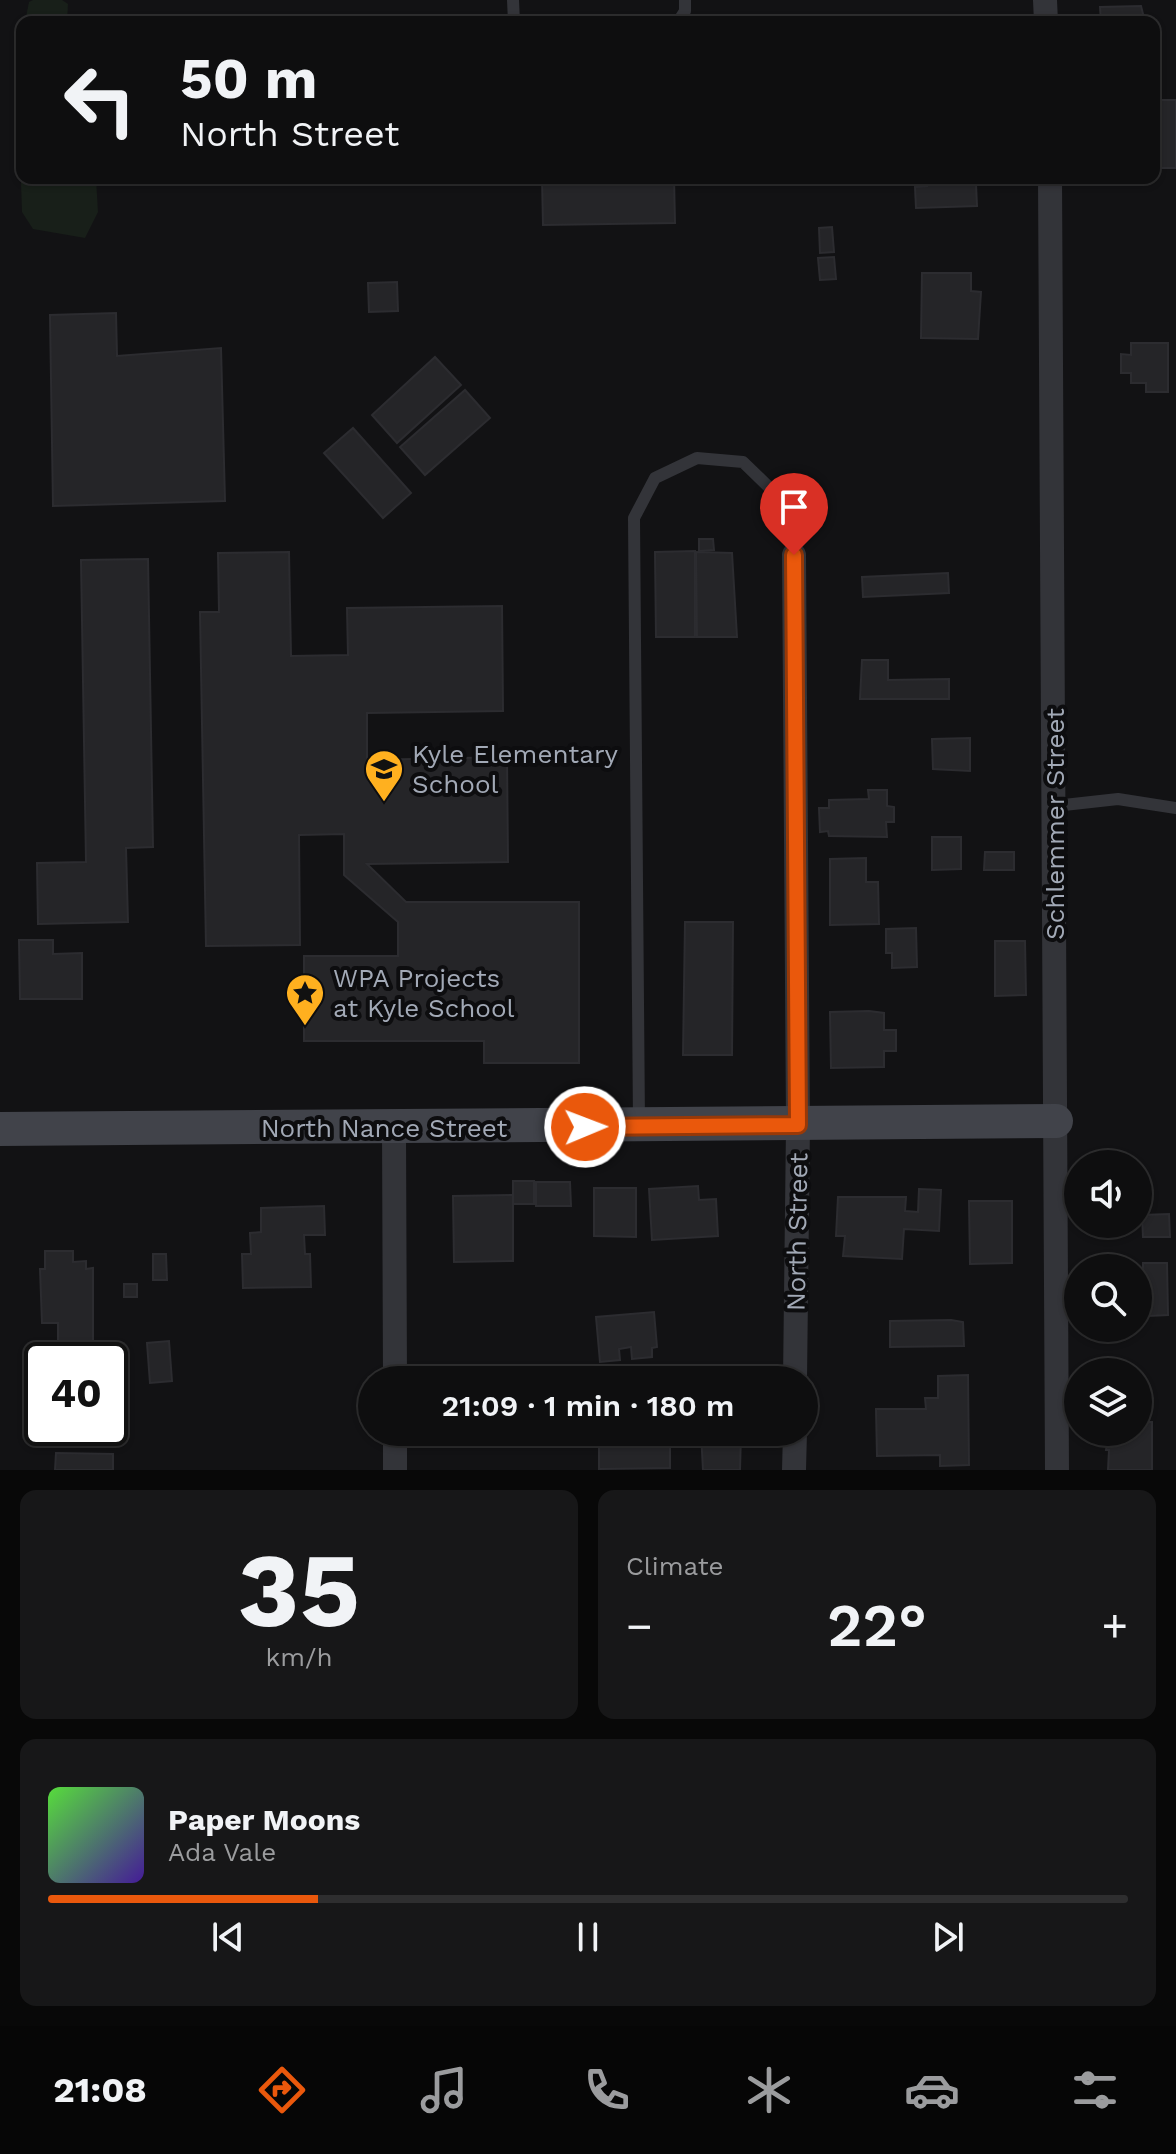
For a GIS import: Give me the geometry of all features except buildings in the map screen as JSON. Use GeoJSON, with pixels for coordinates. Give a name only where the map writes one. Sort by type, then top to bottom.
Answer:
{"type":"FeatureCollection","features":[{"type":"Feature","properties":{"kind":"street","name":"Schlemmer Street"},"geometry":{"type":"LineString","coordinates":[[1050,184],[1057,1470]]}},
{"type":"Feature","properties":{"kind":"street","name":"North Street"},"geometry":{"type":"LineString","coordinates":[[794,555],[798,1125],[795,1366]]}},
{"type":"Feature","properties":{"kind":"street","name":"North Nance Street"},"geometry":{"type":"LineString","coordinates":[[0,1129],[394,1129],[1056,1121]]}},
{"type":"Feature","properties":{"kind":"street"},"geometry":{"type":"LineString","coordinates":[[394,1129],[395,1366]]}},
{"type":"Feature","properties":{"kind":"street"},"geometry":{"type":"LineString","coordinates":[[395,1446],[395,1470]]}},
{"type":"Feature","properties":{"kind":"street"},"geometry":{"type":"LineString","coordinates":[[794,1470],[795,1446]]}},
{"type":"Feature","properties":{"kind":"lane"},"geometry":{"type":"LineString","coordinates":[[639,1126],[634,518],[655,478],[697,458],[743,462],[779,497],[794,555]]}},
{"type":"Feature","properties":{"kind":"lane"},"geometry":{"type":"LineString","coordinates":[[1055,806],[1118,799],[1142,800],[1176,808]]}},
{"type":"Feature","properties":{"kind":"shaded area"},"geometry":{"type":"Polygon","coordinates":[[[62,0],[68,4],[67,16],[26,16],[29,2],[62,0]]]}},
{"type":"Feature","properties":{"kind":"shaded area"},"geometry":{"type":"Polygon","coordinates":[[[21,184],[96,184],[98,212],[85,238],[33,229],[22,212],[21,184]]]}},
{"type":"Feature","properties":{"kind":"place","name":"Kyle Elementary School"},"geometry":{"type":"Point","coordinates":[384,803]}},
{"type":"Feature","properties":{"kind":"place","name":"WPA Projects at Kyle School"},"geometry":{"type":"Point","coordinates":[305,1027]}},
{"type":"Feature","properties":{"kind":"route"},"geometry":{"type":"LineString","coordinates":[[585,1127],[798,1125],[794,555]]}}]}
